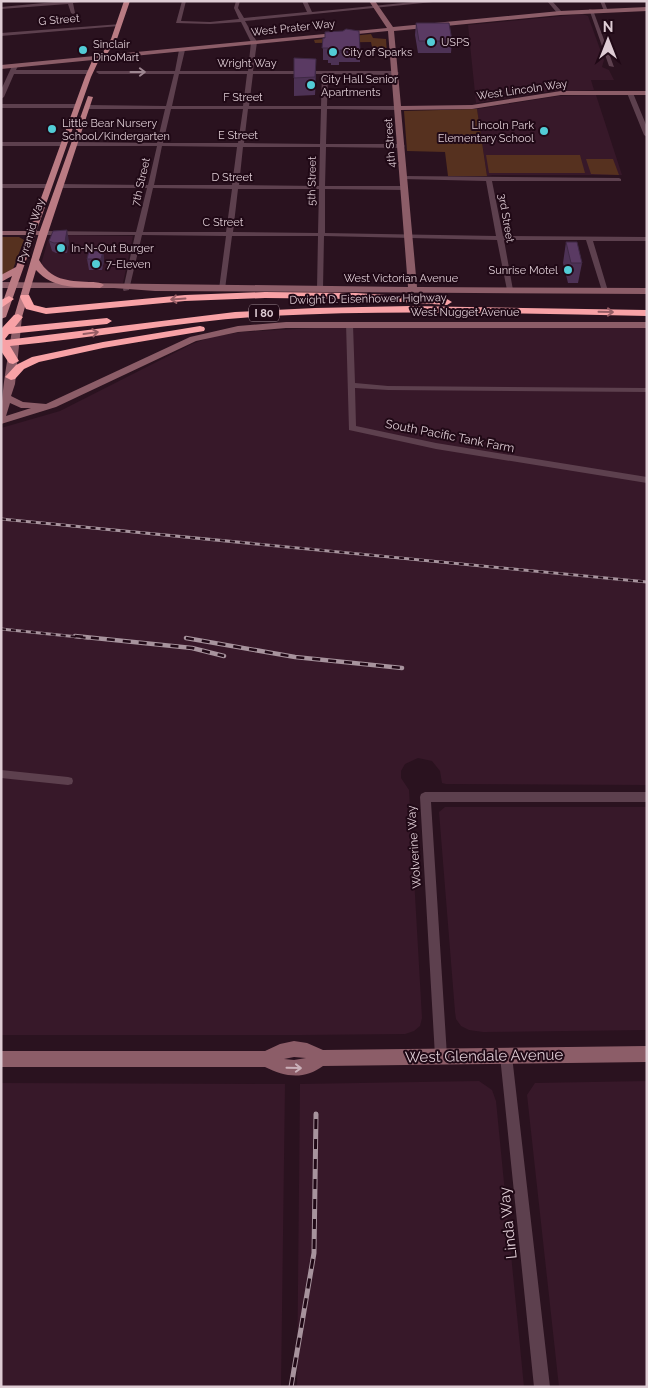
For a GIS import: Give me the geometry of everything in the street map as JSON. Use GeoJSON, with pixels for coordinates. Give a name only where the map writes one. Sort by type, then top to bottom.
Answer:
{"type":"FeatureCollection","features":[{"type":"Feature","properties":{"kind":"highway"},"geometry":{"type":"LineString","coordinates":[[27,291],[28,304],[35,309],[67,310],[172,299],[244,295],[410,299],[448,302]]}},
{"type":"Feature","properties":{"kind":"highway","name":"Dwight D. Eisenhower Highway"},"geometry":{"type":"LineString","coordinates":[[6,340],[169,313],[263,304],[448,302],[647,303]]}},
{"type":"Feature","properties":{"kind":"highway"},"geometry":{"type":"LineString","coordinates":[[6,340],[40,317],[67,310]]}},
{"type":"Feature","properties":{"kind":"highway"},"geometry":{"type":"LineString","coordinates":[[11,377],[20,367],[36,359],[103,345],[212,327],[270,320],[338,316],[454,316],[488,310]]}},
{"type":"Feature","properties":{"kind":"highway","name":"Dwight D. Eisenhower Highway"},"geometry":{"type":"LineString","coordinates":[[43,334],[267,313],[488,310],[647,313]]}},
{"type":"Feature","properties":{"kind":"highway"},"geometry":{"type":"LineString","coordinates":[[6,340],[18,317]]}},
{"type":"Feature","properties":{"kind":"highway"},"geometry":{"type":"LineString","coordinates":[[2,318],[6,340],[13,360]]}},
{"type":"Feature","properties":{"kind":"highway"},"geometry":{"type":"LineString","coordinates":[[6,340],[30,349],[48,351],[103,345]]}},
{"type":"Feature","properties":{"kind":"main road","name":"Pyramid Way"},"geometry":{"type":"LineString","coordinates":[[18,317],[35,260],[38,233],[49,186],[90,72],[96,61],[101,58],[114,39],[127,1]]}},
{"type":"Feature","properties":{"kind":"main road","name":"4th Street"},"geometry":{"type":"LineString","coordinates":[[374,4],[391,29],[413,290]]}},
{"type":"Feature","properties":{"kind":"main road","name":"West Prater Way"},"geometry":{"type":"LineString","coordinates":[[1,67],[14,69],[254,42],[591,10],[647,9]]}},
{"type":"Feature","properties":{"kind":"main road","name":"Pyramid Way"},"geometry":{"type":"LineString","coordinates":[[2,318],[20,268],[59,186],[104,62],[101,58]]}},
{"type":"Feature","properties":{"kind":"main road","name":"West Lincoln Way"},"geometry":{"type":"LineString","coordinates":[[399,108],[465,107],[555,94],[647,93]]}},
{"type":"Feature","properties":{"kind":"main road"},"geometry":{"type":"LineString","coordinates":[[1,233],[38,233]]}},
{"type":"Feature","properties":{"kind":"main road"},"geometry":{"type":"LineString","coordinates":[[35,260],[42,273],[53,280],[100,285]]}},
{"type":"Feature","properties":{"kind":"main road"},"geometry":{"type":"LineString","coordinates":[[1,279],[20,268]]}},
{"type":"Feature","properties":{"kind":"main road","name":"West Victorian Avenue"},"geometry":{"type":"LineString","coordinates":[[1,285],[9,295]]}},
{"type":"Feature","properties":{"kind":"main road","name":"West Victorian Avenue"},"geometry":{"type":"LineString","coordinates":[[1,290],[9,295],[27,291],[100,285],[127,288]]}},
{"type":"Feature","properties":{"kind":"main road","name":"West Victorian Avenue"},"geometry":{"type":"LineString","coordinates":[[27,291],[127,288],[647,291]]}},
{"type":"Feature","properties":{"kind":"main road","name":"West Nugget Avenue"},"geometry":{"type":"LineString","coordinates":[[1,419],[53,405],[168,349],[202,336],[227,330],[268,326],[349,325],[647,325]]}},
{"type":"Feature","properties":{"kind":"main road"},"geometry":{"type":"LineString","coordinates":[[1,419],[7,398],[13,360]]}},
{"type":"Feature","properties":{"kind":"main road"},"geometry":{"type":"LineString","coordinates":[[7,398],[21,405],[53,405]]}},
{"type":"Feature","properties":{"kind":"main road","name":"West Glendale Avenue"},"geometry":{"type":"LineString","coordinates":[[1,1059],[266,1059],[286,1068],[306,1068],[321,1058],[647,1054]]}},
{"type":"Feature","properties":{"kind":"street"},"geometry":{"type":"LineString","coordinates":[[1,8],[85,1]]}},
{"type":"Feature","properties":{"kind":"street"},"geometry":{"type":"LineString","coordinates":[[184,1],[178,22],[210,23],[310,13],[374,4],[440,1]]}},
{"type":"Feature","properties":{"kind":"street"},"geometry":{"type":"LineString","coordinates":[[222,289],[254,42],[236,8],[238,1]]}},
{"type":"Feature","properties":{"kind":"street"},"geometry":{"type":"LineString","coordinates":[[304,1],[310,13]]}},
{"type":"Feature","properties":{"kind":"street"},"geometry":{"type":"LineString","coordinates":[[549,1],[560,13]]}},
{"type":"Feature","properties":{"kind":"street"},"geometry":{"type":"LineString","coordinates":[[602,1],[606,10]]}},
{"type":"Feature","properties":{"kind":"street"},"geometry":{"type":"LineString","coordinates":[[70,2],[73,13]]}},
{"type":"Feature","properties":{"kind":"street"},"geometry":{"type":"LineString","coordinates":[[591,10],[612,66]]}},
{"type":"Feature","properties":{"kind":"street","name":"G Street"},"geometry":{"type":"LineString","coordinates":[[1,35],[119,25]]}},
{"type":"Feature","properties":{"kind":"street","name":"7th Street"},"geometry":{"type":"LineString","coordinates":[[127,288],[182,50]]}},
{"type":"Feature","properties":{"kind":"street"},"geometry":{"type":"LineString","coordinates":[[1,97],[14,69],[90,72]]}},
{"type":"Feature","properties":{"kind":"street","name":"Wright Way"},"geometry":{"type":"LineString","coordinates":[[99,72],[396,73]]}},
{"type":"Feature","properties":{"kind":"street","name":"5th Street"},"geometry":{"type":"LineString","coordinates":[[320,289],[325,73]]}},
{"type":"Feature","properties":{"kind":"street"},"geometry":{"type":"LineString","coordinates":[[630,92],[647,135]]}},
{"type":"Feature","properties":{"kind":"street"},"geometry":{"type":"LineString","coordinates":[[1,106],[78,106]]}},
{"type":"Feature","properties":{"kind":"street","name":"F Street"},"geometry":{"type":"LineString","coordinates":[[87,107],[399,108]]}},
{"type":"Feature","properties":{"kind":"street"},"geometry":{"type":"LineString","coordinates":[[1,144],[64,144]]}},
{"type":"Feature","properties":{"kind":"street","name":"E Street"},"geometry":{"type":"LineString","coordinates":[[74,144],[402,146]]}},
{"type":"Feature","properties":{"kind":"street"},"geometry":{"type":"LineString","coordinates":[[404,178],[620,180]]}},
{"type":"Feature","properties":{"kind":"street","name":"3rd Street"},"geometry":{"type":"LineString","coordinates":[[489,178],[510,290]]}},
{"type":"Feature","properties":{"kind":"street"},"geometry":{"type":"LineString","coordinates":[[1,186],[49,186]]}},
{"type":"Feature","properties":{"kind":"street","name":"D Street"},"geometry":{"type":"LineString","coordinates":[[59,186],[405,188]]}},
{"type":"Feature","properties":{"kind":"street","name":"C Street"},"geometry":{"type":"LineString","coordinates":[[38,233],[321,234],[647,239]]}},
{"type":"Feature","properties":{"kind":"street"},"geometry":{"type":"LineString","coordinates":[[589,238],[605,291]]}},
{"type":"Feature","properties":{"kind":"street","name":"South Pacific Tank Farm"},"geometry":{"type":"LineString","coordinates":[[349,325],[352,428],[436,446],[647,480]]}},
{"type":"Feature","properties":{"kind":"street"},"geometry":{"type":"LineString","coordinates":[[351,385],[388,388],[647,390]]}},
{"type":"Feature","properties":{"kind":"street"},"geometry":{"type":"LineString","coordinates":[[1,774],[68,781]]}},
{"type":"Feature","properties":{"kind":"street","name":"Wolverine Way"},"geometry":{"type":"LineString","coordinates":[[441,1056],[425,797],[647,797]]}},
{"type":"Feature","properties":{"kind":"street","name":"Linda Way"},"geometry":{"type":"LineString","coordinates":[[506,1056],[542,1387]]}},
{"type":"Feature","properties":{"kind":"shaded area"},"geometry":{"type":"Polygon","coordinates":[[[582,14],[588,16],[604,60],[602,67],[609,70],[614,80],[591,80],[594,90],[545,92],[476,103],[468,25],[582,14]]]}},
{"type":"Feature","properties":{"kind":"shaded area"},"geometry":{"type":"Polygon","coordinates":[[[371,34],[373,38],[386,39],[387,54],[381,54],[381,49],[372,47],[371,42],[315,43],[314,40],[371,34]]]}},
{"type":"Feature","properties":{"kind":"shaded area","name":"Lincoln Park Elementary School"},"geometry":{"type":"Polygon","coordinates":[[[596,95],[622,175],[487,176],[477,109],[558,96],[596,95]]]}},
{"type":"Feature","properties":{"kind":"shaded area"},"geometry":{"type":"Polygon","coordinates":[[[477,109],[487,176],[448,176],[445,152],[407,151],[404,111],[477,109]]]}},
{"type":"Feature","properties":{"kind":"shaded area"},"geometry":{"type":"Polygon","coordinates":[[[486,155],[580,155],[585,173],[489,173],[486,155]]]}},
{"type":"Feature","properties":{"kind":"shaded area"},"geometry":{"type":"Polygon","coordinates":[[[586,159],[613,159],[619,175],[591,174],[586,159]]]}},
{"type":"Feature","properties":{"kind":"shaded area"},"geometry":{"type":"Polygon","coordinates":[[[54,236],[133,236],[123,283],[73,282],[54,279],[42,265],[42,261],[48,240],[54,236]]]}},
{"type":"Feature","properties":{"kind":"shaded area"},"geometry":{"type":"Polygon","coordinates":[[[2,237],[19,237],[24,240],[13,269],[1,276],[2,237]]]}},
{"type":"Feature","properties":{"kind":"shaded area"},"geometry":{"type":"Polygon","coordinates":[[[314,328],[647,328],[647,785],[446,784],[442,783],[440,771],[432,761],[418,758],[405,764],[401,771],[401,778],[409,790],[422,1018],[420,1026],[414,1031],[405,1034],[302,1035],[1,1035],[1,428],[60,411],[192,344],[211,337],[241,332],[314,328]]]}},
{"type":"Feature","properties":{"kind":"shaded area"},"geometry":{"type":"Polygon","coordinates":[[[445,807],[647,807],[647,1030],[483,1032],[469,1030],[461,1026],[456,1019],[455,1012],[439,812],[445,807]]]}},
{"type":"Feature","properties":{"kind":"shaded area"},"geometry":{"type":"Polygon","coordinates":[[[479,1081],[492,1090],[496,1101],[524,1387],[297,1387],[300,1084],[479,1081]]]}},
{"type":"Feature","properties":{"kind":"shaded area"},"geometry":{"type":"Polygon","coordinates":[[[647,1081],[647,1387],[559,1387],[527,1095],[535,1083],[647,1081]]]}},
{"type":"Feature","properties":{"kind":"shaded area"},"geometry":{"type":"Polygon","coordinates":[[[1,1083],[285,1084],[281,1387],[1,1387],[1,1083]]]}},
{"type":"Feature","properties":{"kind":"building"},"geometry":{"type":"Polygon","coordinates":[[[416,23],[449,23],[452,41],[419,41],[416,23]]]}},
{"type":"Feature","properties":{"kind":"building"},"geometry":{"type":"Polygon","coordinates":[[[346,29],[359,31],[360,50],[340,50],[340,53],[331,53],[331,51],[328,51],[328,48],[322,48],[325,32],[343,31],[346,29]]]}},
{"type":"Feature","properties":{"kind":"building"},"geometry":{"type":"Polygon","coordinates":[[[294,58],[316,59],[315,77],[294,78],[294,58]]]}},
{"type":"Feature","properties":{"kind":"building"},"geometry":{"type":"Polygon","coordinates":[[[67,230],[65,242],[54,243],[49,241],[53,231],[67,230]]]}},
{"type":"Feature","properties":{"kind":"building"},"geometry":{"type":"Polygon","coordinates":[[[566,242],[577,242],[582,263],[571,263],[566,242]]]}},
{"type":"Feature","properties":{"kind":"building"},"geometry":{"type":"Polygon","coordinates":[[[89,251],[103,251],[101,259],[87,259],[89,251]]]}},
{"type":"Feature","properties":{"kind":"railway"},"geometry":{"type":"LineString","coordinates":[[1,519],[647,582]]}},
{"type":"Feature","properties":{"kind":"railway"},"geometry":{"type":"LineString","coordinates":[[1,629],[88,638]]}},
{"type":"Feature","properties":{"kind":"railway"},"geometry":{"type":"LineString","coordinates":[[75,636],[192,648],[224,656]]}},
{"type":"Feature","properties":{"kind":"railway"},"geometry":{"type":"LineString","coordinates":[[186,638],[295,657],[402,668]]}},
{"type":"Feature","properties":{"kind":"railway"},"geometry":{"type":"LineString","coordinates":[[291,1387],[314,1253],[316,1114]]}},
{"type":"Feature","properties":{"kind":"place","name":"USPS"},"geometry":{"type":"Point","coordinates":[431,42]}},
{"type":"Feature","properties":{"kind":"place","name":"Sinclair DinoMart"},"geometry":{"type":"Point","coordinates":[83,50]}},
{"type":"Feature","properties":{"kind":"place","name":"City of Sparks"},"geometry":{"type":"Point","coordinates":[333,52]}},
{"type":"Feature","properties":{"kind":"place","name":"City Hall Senior Apartments"},"geometry":{"type":"Point","coordinates":[311,85]}},
{"type":"Feature","properties":{"kind":"place","name":"Little Bear Nursery School/Kindergarten"},"geometry":{"type":"Point","coordinates":[52,129]}},
{"type":"Feature","properties":{"kind":"place","name":"Lincoln Park Elementary School"},"geometry":{"type":"Point","coordinates":[544,131]}},
{"type":"Feature","properties":{"kind":"place","name":"In-N-Out Burger"},"geometry":{"type":"Point","coordinates":[61,248]}},
{"type":"Feature","properties":{"kind":"place","name":"7-Eleven"},"geometry":{"type":"Point","coordinates":[96,264]}},
{"type":"Feature","properties":{"kind":"place","name":"Sunrise Motel"},"geometry":{"type":"Point","coordinates":[568,270]}}]}
